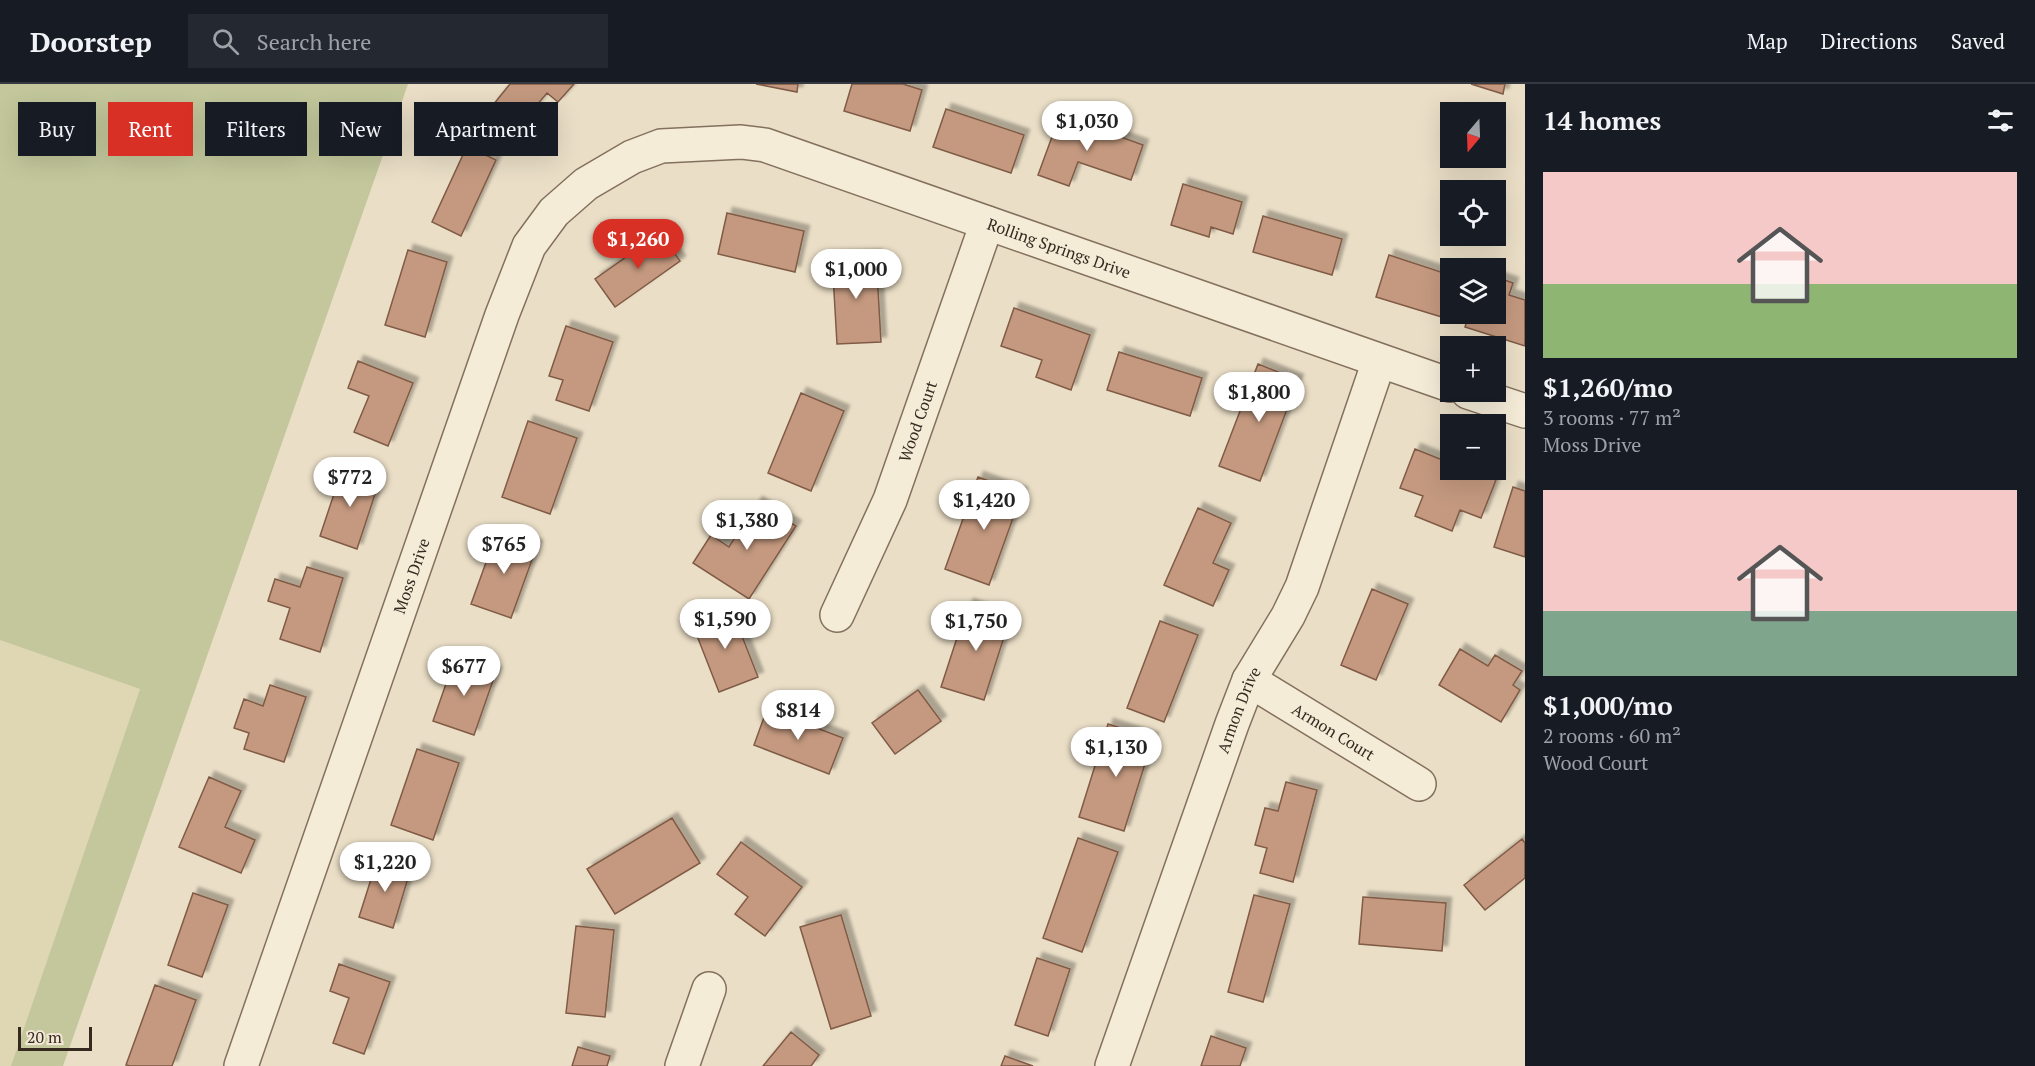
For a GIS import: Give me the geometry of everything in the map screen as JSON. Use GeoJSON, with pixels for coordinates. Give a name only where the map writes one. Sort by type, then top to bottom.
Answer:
{"type":"FeatureCollection","features":[{"type":"Feature","properties":{"kind":"street","name":"Rolling Springs Drive"},"geometry":{"type":"LineString","coordinates":[[661,146],[741,142],[765,145],[1440,382]]}},
{"type":"Feature","properties":{"kind":"street","name":"Moss Drive"},"geometry":{"type":"LineString","coordinates":[[241,1066],[502,315],[529,246],[554,212],[586,184],[632,157],[661,146]]}},
{"type":"Feature","properties":{"kind":"street","name":"Wood Court"},"geometry":{"type":"LineString","coordinates":[[837,615],[890,500],[987,223]]}},
{"type":"Feature","properties":{"kind":"street","name":"Armon Drive"},"geometry":{"type":"LineString","coordinates":[[1112,1066],[1228,735],[1249,680],[1288,616],[1302,587],[1380,361]]}},
{"type":"Feature","properties":{"kind":"street"},"geometry":{"type":"LineString","coordinates":[[1498,402],[1525,411]]}},
{"type":"Feature","properties":{"kind":"street","name":"Armon Court"},"geometry":{"type":"LineString","coordinates":[[1249,680],[1419,784]]}},
{"type":"Feature","properties":{"kind":"street"},"geometry":{"type":"LineString","coordinates":[[682,1066],[709,989]]}},
{"type":"Feature","properties":{"kind":"shaded area"},"geometry":{"type":"Polygon","coordinates":[[[0,640],[140,689],[11,1066],[0,1066],[0,640]]]}},
{"type":"Feature","properties":{"kind":"green space"},"geometry":{"type":"Polygon","coordinates":[[[0,84],[408,84],[402,102],[319,102],[319,156],[383,156],[63,1066],[11,1066],[140,689],[0,640],[0,84]]]}},
{"type":"Feature","properties":{"kind":"building"},"geometry":{"type":"Polygon","coordinates":[[[510,84],[574,84],[558,102],[547,93],[539,102],[495,102],[510,84]]]}},
{"type":"Feature","properties":{"kind":"building"},"geometry":{"type":"Polygon","coordinates":[[[756,84],[798,84],[797,92],[756,84]]]}},
{"type":"Feature","properties":{"kind":"building"},"geometry":{"type":"Polygon","coordinates":[[[852,84],[903,84],[922,90],[910,131],[844,111],[852,84]]]}},
{"type":"Feature","properties":{"kind":"building"},"geometry":{"type":"Polygon","coordinates":[[[1471,84],[1505,84],[1503,94],[1471,84]]]}},
{"type":"Feature","properties":{"kind":"building"},"geometry":{"type":"Polygon","coordinates":[[[946,109],[1024,135],[1011,173],[933,147],[946,109]]]}},
{"type":"Feature","properties":{"kind":"building"},"geometry":{"type":"Polygon","coordinates":[[[1060,115],[1143,145],[1131,180],[1078,162],[1069,186],[1038,175],[1060,115]]]}},
{"type":"Feature","properties":{"kind":"building"},"geometry":{"type":"Polygon","coordinates":[[[462,156],[488,156],[496,160],[461,236],[432,222],[462,156]]]}},
{"type":"Feature","properties":{"kind":"building"},"geometry":{"type":"Polygon","coordinates":[[[1183,184],[1242,202],[1233,234],[1211,227],[1209,237],[1171,225],[1183,184]]]}},
{"type":"Feature","properties":{"kind":"building"},"geometry":{"type":"Polygon","coordinates":[[[727,213],[804,231],[795,272],[718,254],[727,213]]]}},
{"type":"Feature","properties":{"kind":"building"},"geometry":{"type":"Polygon","coordinates":[[[1263,216],[1342,239],[1332,275],[1253,252],[1263,216]]]}},
{"type":"Feature","properties":{"kind":"building"},"geometry":{"type":"Polygon","coordinates":[[[660,233],[680,261],[615,307],[595,279],[660,233]]]}},
{"type":"Feature","properties":{"kind":"building"},"geometry":{"type":"Polygon","coordinates":[[[408,250],[447,262],[425,337],[385,325],[408,250]]]}},
{"type":"Feature","properties":{"kind":"building"},"geometry":{"type":"Polygon","coordinates":[[[876,255],[881,342],[837,344],[832,257],[876,255]]]}},
{"type":"Feature","properties":{"kind":"building"},"geometry":{"type":"Polygon","coordinates":[[[1389,255],[1440,272],[1440,316],[1376,297],[1389,255]]]}},
{"type":"Feature","properties":{"kind":"building"},"geometry":{"type":"Polygon","coordinates":[[[1506,281],[1513,283],[1509,295],[1525,300],[1525,346],[1506,340],[1506,336],[1493,336],[1465,327],[1466,324],[1506,324],[1506,281]]]}},
{"type":"Feature","properties":{"kind":"building"},"geometry":{"type":"Polygon","coordinates":[[[1014,308],[1090,335],[1071,390],[1036,377],[1042,360],[1001,346],[1014,308]]]}},
{"type":"Feature","properties":{"kind":"building"},"geometry":{"type":"Polygon","coordinates":[[[566,326],[613,342],[589,411],[556,400],[563,380],[549,376],[566,326]]]}},
{"type":"Feature","properties":{"kind":"building"},"geometry":{"type":"Polygon","coordinates":[[[1119,352],[1202,378],[1190,416],[1107,390],[1119,352]]]}},
{"type":"Feature","properties":{"kind":"building"},"geometry":{"type":"Polygon","coordinates":[[[358,361],[413,383],[388,446],[354,432],[369,396],[348,388],[358,361]]]}},
{"type":"Feature","properties":{"kind":"building"},"geometry":{"type":"Polygon","coordinates":[[[1258,364],[1298,380],[1260,481],[1219,466],[1258,364]]]}},
{"type":"Feature","properties":{"kind":"building"},"geometry":{"type":"Polygon","coordinates":[[[801,393],[844,411],[811,491],[768,473],[801,393]]]}},
{"type":"Feature","properties":{"kind":"building"},"geometry":{"type":"Polygon","coordinates":[[[528,421],[577,438],[550,514],[502,497],[528,421]]]}},
{"type":"Feature","properties":{"kind":"building"},"geometry":{"type":"Polygon","coordinates":[[[1415,449],[1440,459],[1440,480],[1496,480],[1481,518],[1460,510],[1452,531],[1415,516],[1423,496],[1400,488],[1415,449]]]}},
{"type":"Feature","properties":{"kind":"building"},"geometry":{"type":"Polygon","coordinates":[[[343,467],[380,479],[357,549],[320,536],[343,467]]]}},
{"type":"Feature","properties":{"kind":"building"},"geometry":{"type":"Polygon","coordinates":[[[978,477],[1022,493],[989,585],[945,569],[978,477]]]}},
{"type":"Feature","properties":{"kind":"building"},"geometry":{"type":"Polygon","coordinates":[[[1513,487],[1525,491],[1525,557],[1494,547],[1513,487]]]}},
{"type":"Feature","properties":{"kind":"building"},"geometry":{"type":"Polygon","coordinates":[[[757,502],[796,526],[749,599],[693,563],[711,535],[729,547],[757,502]]]}},
{"type":"Feature","properties":{"kind":"building"},"geometry":{"type":"Polygon","coordinates":[[[1198,508],[1231,523],[1213,563],[1229,570],[1213,606],[1164,585],[1198,508]]]}},
{"type":"Feature","properties":{"kind":"building"},"geometry":{"type":"Polygon","coordinates":[[[497,532],[537,546],[511,618],[471,604],[497,532]]]}},
{"type":"Feature","properties":{"kind":"building"},"geometry":{"type":"Polygon","coordinates":[[[307,567],[343,578],[320,652],[280,639],[290,608],[268,601],[275,579],[300,587],[307,567]]]}},
{"type":"Feature","properties":{"kind":"building"},"geometry":{"type":"Polygon","coordinates":[[[1372,589],[1408,604],[1376,680],[1341,665],[1372,589]]]}},
{"type":"Feature","properties":{"kind":"building"},"geometry":{"type":"Polygon","coordinates":[[[968,604],[1010,618],[984,700],[941,687],[968,604]]]}},
{"type":"Feature","properties":{"kind":"building"},"geometry":{"type":"Polygon","coordinates":[[[731,608],[758,677],[719,692],[692,623],[731,608]]]}},
{"type":"Feature","properties":{"kind":"building"},"geometry":{"type":"Polygon","coordinates":[[[1160,621],[1198,635],[1164,722],[1127,708],[1160,621]]]}},
{"type":"Feature","properties":{"kind":"building"},"geometry":{"type":"Polygon","coordinates":[[[1460,649],[1488,666],[1495,655],[1522,671],[1513,685],[1520,690],[1501,722],[1439,685],[1460,649]]]}},
{"type":"Feature","properties":{"kind":"building"},"geometry":{"type":"Polygon","coordinates":[[[455,658],[496,672],[474,735],[433,721],[455,658]]]}},
{"type":"Feature","properties":{"kind":"building"},"geometry":{"type":"Polygon","coordinates":[[[270,685],[306,697],[284,762],[244,749],[249,733],[234,728],[244,699],[263,706],[270,685]]]}},
{"type":"Feature","properties":{"kind":"building"},"geometry":{"type":"Polygon","coordinates":[[[918,690],[941,721],[895,754],[872,723],[918,690]]]}},
{"type":"Feature","properties":{"kind":"building"},"geometry":{"type":"Polygon","coordinates":[[[767,709],[843,738],[829,774],[754,745],[767,709]]]}},
{"type":"Feature","properties":{"kind":"building"},"geometry":{"type":"Polygon","coordinates":[[[1108,724],[1153,738],[1124,831],[1079,817],[1108,724]]]}},
{"type":"Feature","properties":{"kind":"building"},"geometry":{"type":"Polygon","coordinates":[[[417,749],[459,763],[433,840],[391,825],[417,749]]]}},
{"type":"Feature","properties":{"kind":"building"},"geometry":{"type":"Polygon","coordinates":[[[209,777],[241,791],[225,827],[255,840],[241,873],[179,847],[209,777]]]}},
{"type":"Feature","properties":{"kind":"building"},"geometry":{"type":"Polygon","coordinates":[[[1286,782],[1317,790],[1293,882],[1260,873],[1267,848],[1255,845],[1265,808],[1278,811],[1286,782]]]}},
{"type":"Feature","properties":{"kind":"building"},"geometry":{"type":"Polygon","coordinates":[[[672,818],[700,863],[615,914],[587,869],[672,818]]]}},
{"type":"Feature","properties":{"kind":"building"},"geometry":{"type":"Polygon","coordinates":[[[1078,838],[1118,852],[1082,952],[1043,938],[1078,838]]]}},
{"type":"Feature","properties":{"kind":"building"},"geometry":{"type":"Polygon","coordinates":[[[1522,839],[1525,843],[1525,878],[1485,910],[1464,885],[1522,839]]]}},
{"type":"Feature","properties":{"kind":"building"},"geometry":{"type":"Polygon","coordinates":[[[741,842],[802,887],[765,936],[735,914],[748,897],[717,874],[741,842]]]}},
{"type":"Feature","properties":{"kind":"building"},"geometry":{"type":"Polygon","coordinates":[[[378,857],[411,868],[393,928],[359,917],[378,857]]]}},
{"type":"Feature","properties":{"kind":"building"},"geometry":{"type":"Polygon","coordinates":[[[193,893],[228,905],[202,977],[168,965],[193,893]]]}},
{"type":"Feature","properties":{"kind":"building"},"geometry":{"type":"Polygon","coordinates":[[[1254,895],[1290,904],[1263,1002],[1228,992],[1254,895]]]}},
{"type":"Feature","properties":{"kind":"building"},"geometry":{"type":"Polygon","coordinates":[[[1363,897],[1446,903],[1442,951],[1359,944],[1363,897]]]}},
{"type":"Feature","properties":{"kind":"building"},"geometry":{"type":"Polygon","coordinates":[[[841,915],[871,1016],[831,1029],[800,927],[841,915]]]}},
{"type":"Feature","properties":{"kind":"building"},"geometry":{"type":"Polygon","coordinates":[[[576,926],[614,930],[605,1017],[566,1013],[576,926]]]}},
{"type":"Feature","properties":{"kind":"building"},"geometry":{"type":"Polygon","coordinates":[[[1037,958],[1070,969],[1048,1036],[1015,1025],[1037,958]]]}},
{"type":"Feature","properties":{"kind":"building"},"geometry":{"type":"Polygon","coordinates":[[[339,964],[390,982],[364,1054],[333,1043],[349,998],[330,991],[339,964]]]}},
{"type":"Feature","properties":{"kind":"building"},"geometry":{"type":"Polygon","coordinates":[[[155,985],[196,1000],[172,1066],[126,1065],[155,985]]]}},
{"type":"Feature","properties":{"kind":"building"},"geometry":{"type":"Polygon","coordinates":[[[791,1032],[819,1055],[811,1066],[763,1066],[791,1032]]]}},
{"type":"Feature","properties":{"kind":"building"},"geometry":{"type":"Polygon","coordinates":[[[1211,1036],[1246,1048],[1240,1066],[1201,1066],[1211,1036]]]}},
{"type":"Feature","properties":{"kind":"building"},"geometry":{"type":"Polygon","coordinates":[[[578,1047],[610,1056],[607,1066],[572,1066],[578,1047]]]}},
{"type":"Feature","properties":{"kind":"building"},"geometry":{"type":"Polygon","coordinates":[[[1005,1056],[1033,1066],[1001,1066],[1005,1056]]]}}]}
